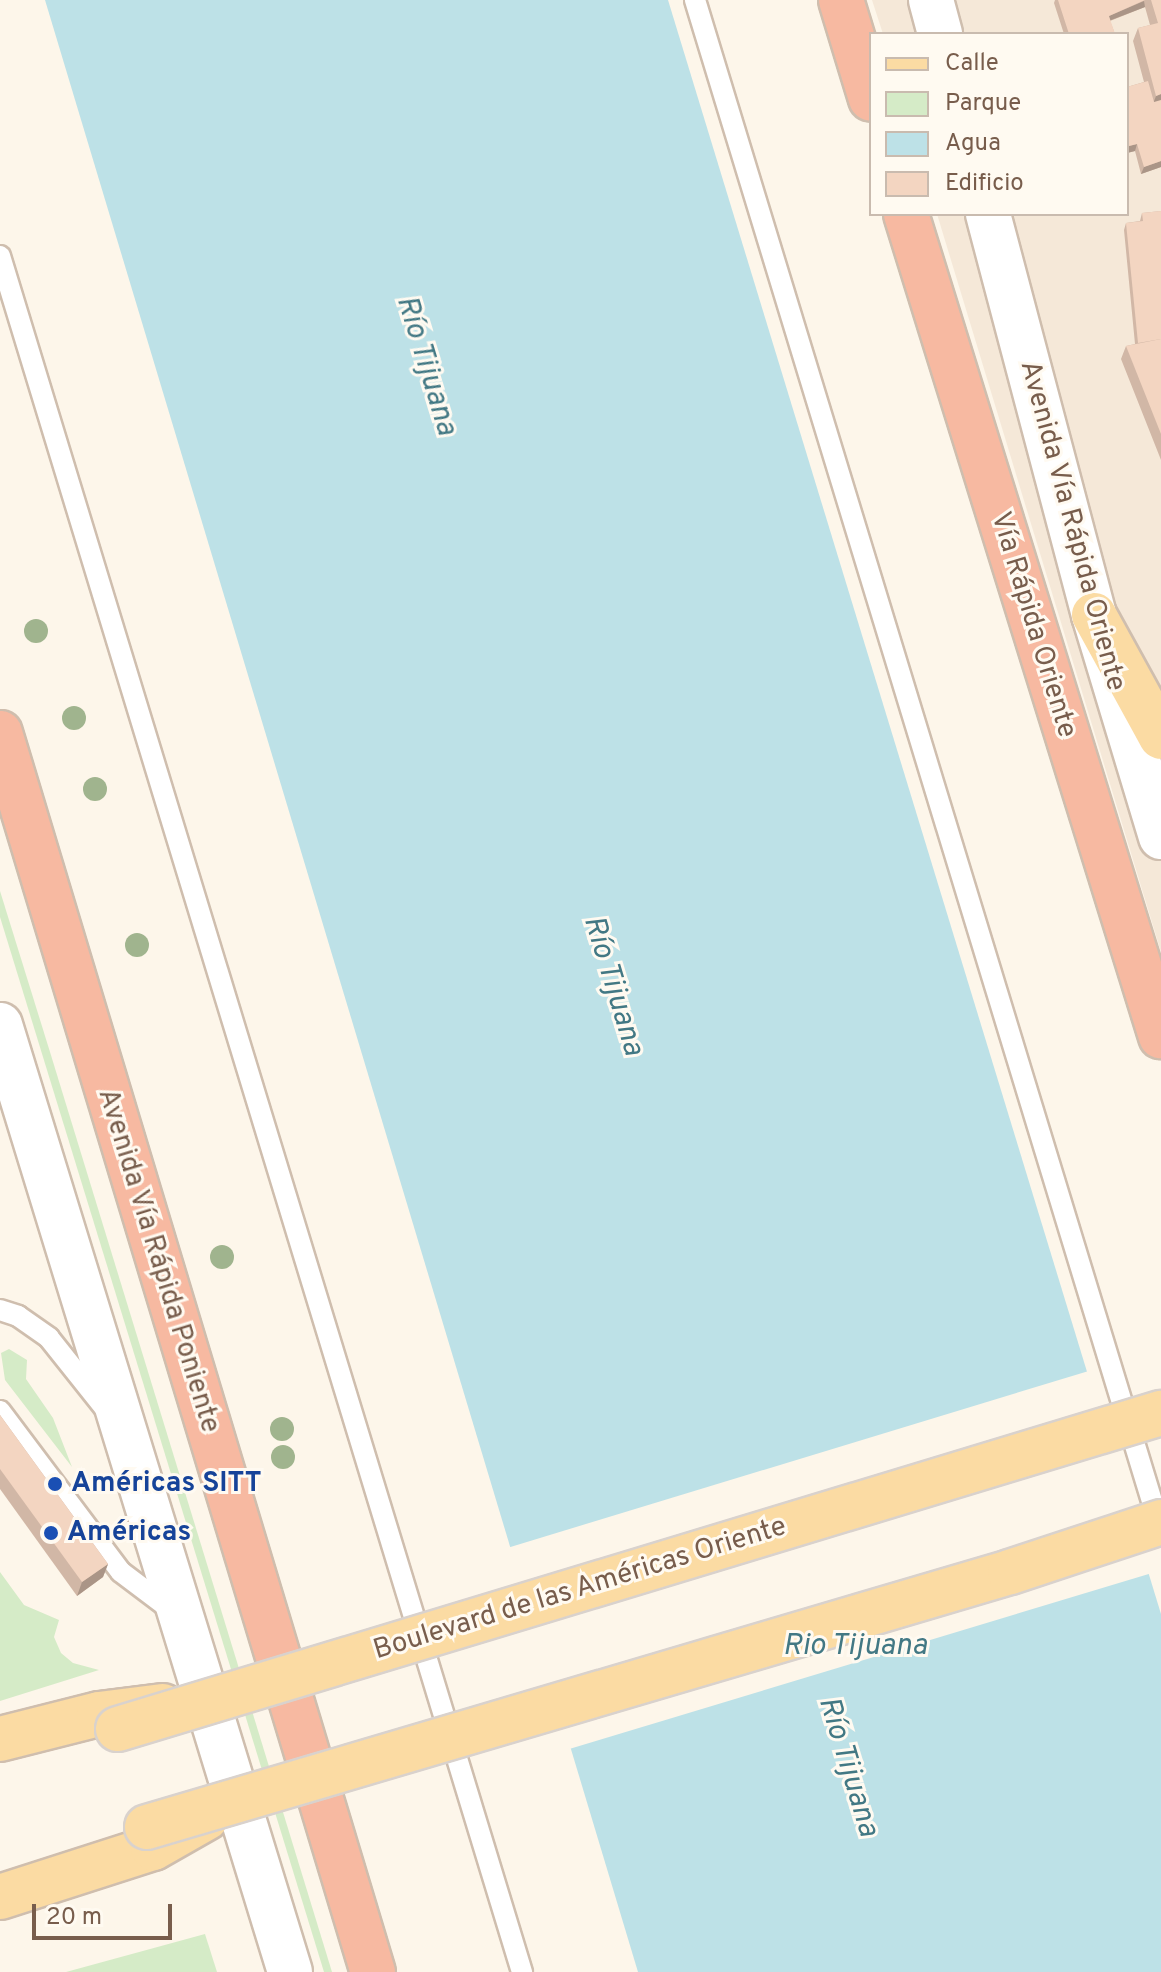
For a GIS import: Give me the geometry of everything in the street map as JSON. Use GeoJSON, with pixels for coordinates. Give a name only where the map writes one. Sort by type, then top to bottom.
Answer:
{"type":"FeatureCollection","features":[{"type":"Feature","properties":{"kind":"highway"},"geometry":{"type":"LineString","coordinates":[[841,0],[869,92]]}},
{"type":"Feature","properties":{"kind":"highway","name":"Vía Rápida Oriente"},"geometry":{"type":"LineString","coordinates":[[907,216],[1161,1036]]}},
{"type":"Feature","properties":{"kind":"highway","name":"Avenida Vía Rápida Poniente"},"geometry":{"type":"LineString","coordinates":[[0,733],[373,1972]]}},
{"type":"Feature","properties":{"kind":"main road"},"geometry":{"type":"LineString","coordinates":[[931,0],[939,32]]}},
{"type":"Feature","properties":{"kind":"main road","name":"Avenida Vía Rápida Oriente"},"geometry":{"type":"LineString","coordinates":[[989,216],[1094,615],[1161,837]]}},
{"type":"Feature","properties":{"kind":"main road"},"geometry":{"type":"LineString","coordinates":[[1094,615],[1161,737]]}},
{"type":"Feature","properties":{"kind":"main road"},"geometry":{"type":"LineString","coordinates":[[0,1025],[290,1972]]}},
{"type":"Feature","properties":{"kind":"main road","name":"Boulevard de las Américas Oriente"},"geometry":{"type":"LineString","coordinates":[[0,1766],[115,1720],[201,1704],[1161,1413]]}},
{"type":"Feature","properties":{"kind":"main road"},"geometry":{"type":"LineString","coordinates":[[0,1897],[227,1804],[1010,1572],[1161,1522]]}},
{"type":"Feature","properties":{"kind":"main road"},"geometry":{"type":"LineString","coordinates":[[0,1739],[115,1720]]}},
{"type":"Feature","properties":{"kind":"main road"},"geometry":{"type":"LineString","coordinates":[[0,1867],[150,1838]]}},
{"type":"Feature","properties":{"kind":"lane"},"geometry":{"type":"LineString","coordinates":[[695,0],[1161,1531]]}},
{"type":"Feature","properties":{"kind":"lane"},"geometry":{"type":"LineString","coordinates":[[0,256],[522,1972]]}},
{"type":"Feature","properties":{"kind":"lane"},"geometry":{"type":"LineString","coordinates":[[0,1310],[18,1316],[49,1338],[130,1444]]}},
{"type":"Feature","properties":{"kind":"lane"},"geometry":{"type":"LineString","coordinates":[[0,1411],[121,1572],[182,1617]]}},
{"type":"Feature","properties":{"kind":"shaded area"},"geometry":{"type":"Polygon","coordinates":[[[872,0],[1161,0],[1161,952],[938,216],[1129,216],[1129,32],[882,32],[872,0]]]}},
{"type":"Feature","properties":{"kind":"green space"},"geometry":{"type":"Polygon","coordinates":[[[0,891],[332,1972],[324,1972],[0,917],[0,891]]]}},
{"type":"Feature","properties":{"kind":"green space"},"geometry":{"type":"Polygon","coordinates":[[[9,1349],[27,1360],[26,1379],[53,1418],[72,1467],[5,1380],[1,1353],[9,1349]]]}},
{"type":"Feature","properties":{"kind":"green space"},"geometry":{"type":"Polygon","coordinates":[[[0,1572],[24,1605],[59,1620],[54,1637],[61,1653],[73,1663],[99,1670],[0,1701],[0,1572]]]}},
{"type":"Feature","properties":{"kind":"green space"},"geometry":{"type":"Polygon","coordinates":[[[205,1934],[217,1972],[66,1972],[205,1934]]]}},
{"type":"Feature","properties":{"kind":"water","name":"Rio Tijuana"},"geometry":{"type":"Polygon","coordinates":[[[45,0],[668,0],[1161,1614],[1161,1972],[638,1972],[45,0]]]}},
{"type":"Feature","properties":{"kind":"pier"},"geometry":{"type":"Polygon","coordinates":[[[1092,1370],[1152,1573],[566,1750],[507,1548],[1092,1370]]]}},
{"type":"Feature","properties":{"kind":"building"},"geometry":{"type":"Polygon","coordinates":[[[1058,0],[1145,0],[1109,16],[1114,32],[1068,32],[1058,0]]]}},
{"type":"Feature","properties":{"kind":"building"},"geometry":{"type":"Polygon","coordinates":[[[1151,0],[1161,0],[1161,94],[1156,96],[1138,28],[1158,23],[1151,0]]]}},
{"type":"Feature","properties":{"kind":"building"},"geometry":{"type":"Polygon","coordinates":[[[1148,81],[1154,102],[1161,100],[1161,161],[1144,167],[1137,144],[1129,146],[1129,86],[1148,81]]]}},
{"type":"Feature","properties":{"kind":"building"},"geometry":{"type":"Polygon","coordinates":[[[1161,211],[1161,339],[1138,343],[1126,223],[1143,221],[1142,213],[1161,211]]]}},
{"type":"Feature","properties":{"kind":"building"},"geometry":{"type":"Polygon","coordinates":[[[1161,339],[1161,434],[1126,346],[1161,339]]]}},
{"type":"Feature","properties":{"kind":"building"},"geometry":{"type":"Polygon","coordinates":[[[0,1415],[108,1564],[82,1582],[0,1469],[0,1415]]]}},
{"type":"Feature","properties":{"kind":"place","name":"Américas SITT"},"geometry":{"type":"Point","coordinates":[55,1484]}},
{"type":"Feature","properties":{"kind":"place","name":"Américas"},"geometry":{"type":"Point","coordinates":[51,1533]}},
{"type":"Feature","properties":{"kind":"water label","name":"Río Tijuana"},"geometry":{"type":"Point","coordinates":[425,366]}},
{"type":"Feature","properties":{"kind":"water label","name":"Río Tijuana"},"geometry":{"type":"Point","coordinates":[612,986]}},
{"type":"Feature","properties":{"kind":"water label","name":"Río Tijuana"},"geometry":{"type":"Point","coordinates":[847,1767]}}]}
